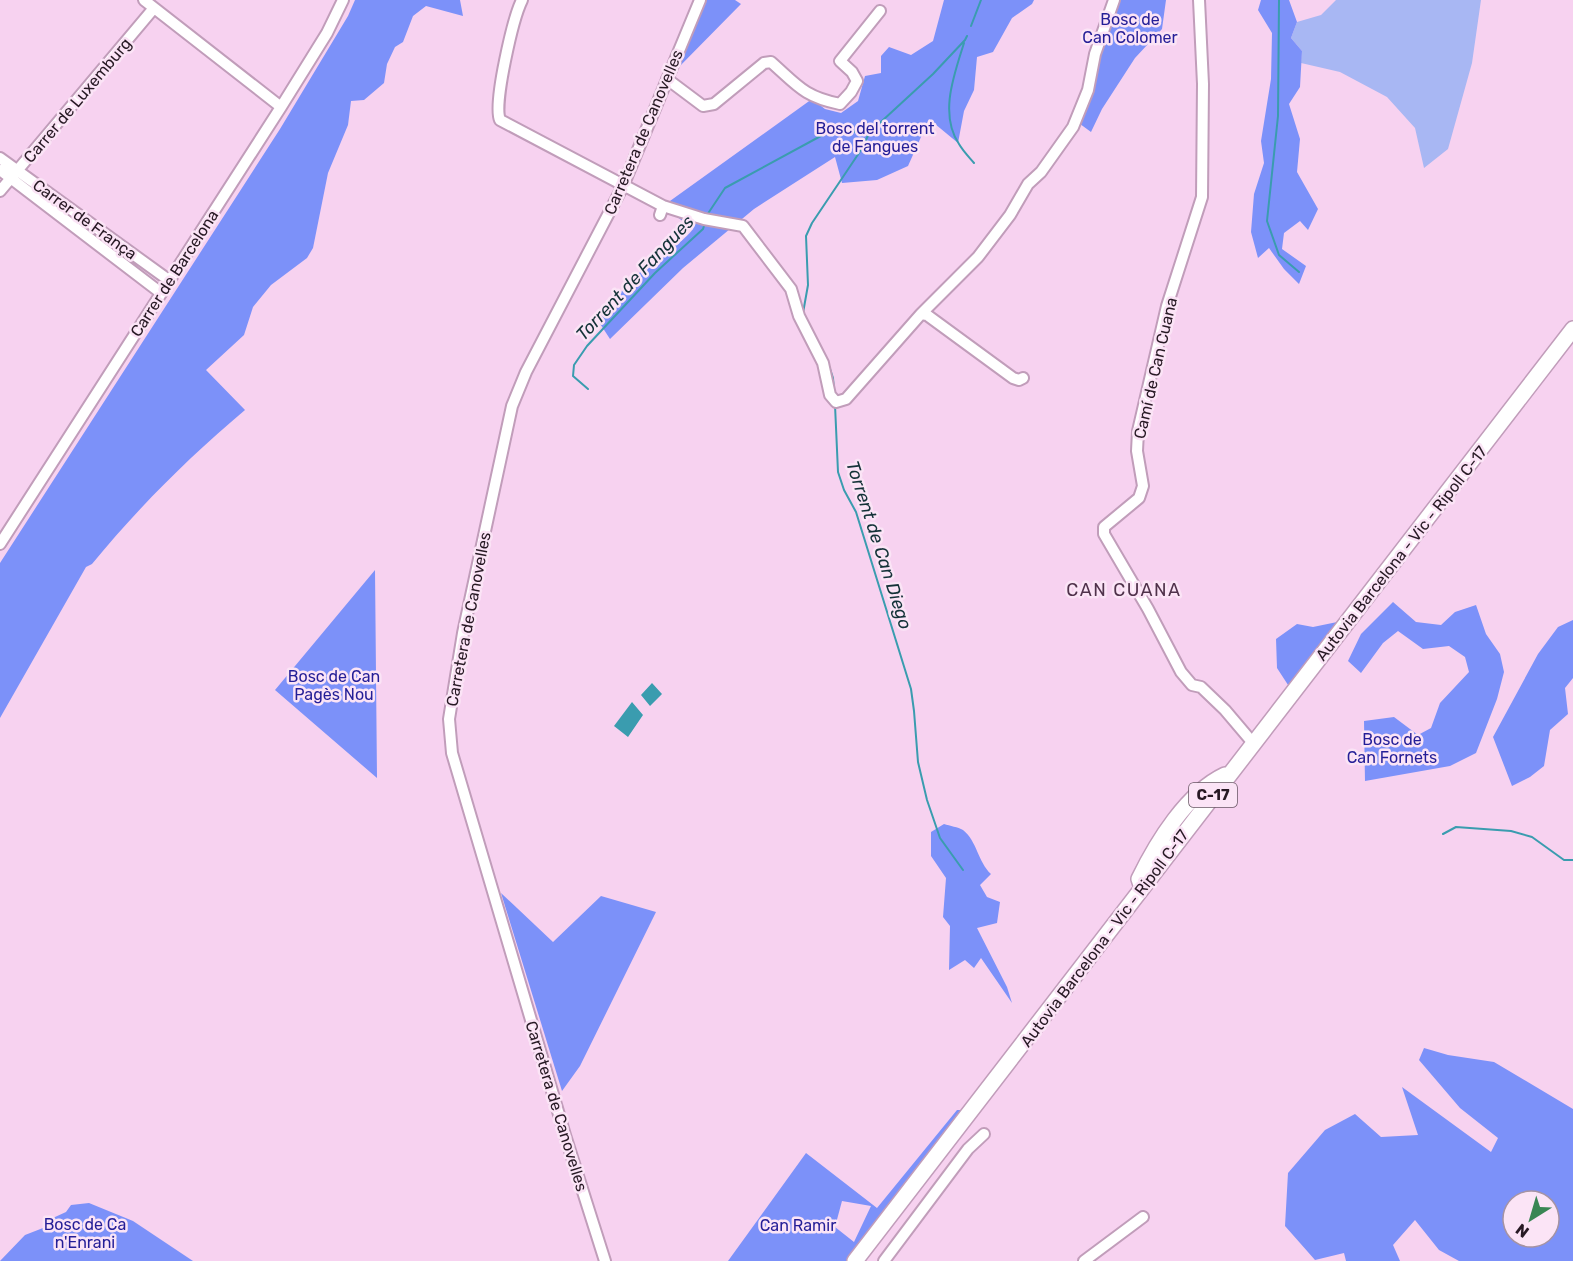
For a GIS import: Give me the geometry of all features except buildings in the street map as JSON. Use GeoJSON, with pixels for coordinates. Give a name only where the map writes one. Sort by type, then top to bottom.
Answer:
{"type":"FeatureCollection","features":[{"type":"Feature","properties":{"kind":"highway","name":"Autovia Barcelona - Vic - Ripoll C-17"},"geometry":{"type":"LineString","coordinates":[[855,1261],[970,1113],[972,1102],[991,1075],[992,1067],[1000,1064],[1015,1043],[1032,1032],[1142,888],[1139,879],[1154,848],[1187,806],[1211,782],[1231,772],[1573,329]]}},
{"type":"Feature","properties":{"kind":"highway","name":"Autovia Barcelona - Vic - Ripoll C-17"},"geometry":{"type":"LineString","coordinates":[[867,1261],[1573,345]]}},
{"type":"Feature","properties":{"kind":"street"},"geometry":{"type":"LineString","coordinates":[[144,0],[281,107]]}},
{"type":"Feature","properties":{"kind":"street","name":"Carrer de Barcelona"},"geometry":{"type":"LineString","coordinates":[[0,544],[281,107],[327,33],[343,0]]}},
{"type":"Feature","properties":{"kind":"street"},"geometry":{"type":"LineString","coordinates":[[522,0],[500,88],[497,114],[500,120],[623,186],[662,211],[743,226],[791,289],[799,316],[823,363],[830,395],[836,402],[846,399],[921,314],[978,257],[1011,215],[1028,184],[1041,172],[1073,127],[1088,90],[1098,45],[1114,0]]}},
{"type":"Feature","properties":{"kind":"street","name":"Carretera de Canovelles"},"geometry":{"type":"LineString","coordinates":[[605,1261],[565,1135],[452,753],[449,719],[466,620],[512,406],[532,362],[623,186],[700,0]]}},
{"type":"Feature","properties":{"kind":"street","name":"Camí de Can Cuana"},"geometry":{"type":"LineString","coordinates":[[1199,0],[1203,84],[1202,197],[1167,306],[1138,431],[1137,451],[1143,486],[1139,498],[1104,527],[1104,534],[1148,609],[1181,672],[1192,685],[1201,687],[1219,704],[1253,743]]}},
{"type":"Feature","properties":{"kind":"street","name":"Carrer de Luxemburg"},"geometry":{"type":"LineString","coordinates":[[0,191],[154,8]]}},
{"type":"Feature","properties":{"kind":"street"},"geometry":{"type":"LineString","coordinates":[[667,79],[703,106],[714,104],[764,63],[771,62],[806,94],[840,104],[857,81],[852,72],[840,62],[880,11]]}},
{"type":"Feature","properties":{"kind":"street","name":"Carrer de França"},"geometry":{"type":"LineString","coordinates":[[0,158],[14,175],[161,293]]}},
{"type":"Feature","properties":{"kind":"street","name":"Carrer de França"},"geometry":{"type":"LineString","coordinates":[[0,170],[14,175],[170,281]]}},
{"type":"Feature","properties":{"kind":"street"},"geometry":{"type":"LineString","coordinates":[[921,314],[927,315],[1013,378],[1019,380],[1023,378]]}},
{"type":"Feature","properties":{"kind":"street"},"geometry":{"type":"LineString","coordinates":[[884,1261],[968,1149],[984,1134]]}},
{"type":"Feature","properties":{"kind":"street"},"geometry":{"type":"LineString","coordinates":[[1084,1261],[1143,1217]]}},
{"type":"Feature","properties":{"kind":"shaded area"},"geometry":{"type":"Polygon","coordinates":[[[1336,0],[1481,0],[1472,63],[1448,149],[1424,168],[1415,128],[1387,97],[1340,72],[1301,63],[1302,51],[1291,38],[1297,22],[1321,15],[1336,0]]]}},
{"type":"Feature","properties":{"kind":"shaded area"},"geometry":{"type":"Polygon","coordinates":[[[652,683],[662,694],[650,706],[641,695],[652,683]]]}},
{"type":"Feature","properties":{"kind":"shaded area"},"geometry":{"type":"Polygon","coordinates":[[[632,702],[643,715],[628,737],[614,726],[632,702]]]}},
{"type":"Feature","properties":{"kind":"green space"},"geometry":{"type":"Polygon","coordinates":[[[355,0],[460,0],[463,16],[426,6],[413,16],[403,42],[395,47],[387,64],[384,83],[364,100],[351,101],[348,125],[328,173],[313,248],[307,258],[271,285],[253,307],[244,335],[206,370],[245,410],[165,484],[92,564],[86,567],[0,718],[0,563],[280,129],[348,16],[355,0]]]}},
{"type":"Feature","properties":{"kind":"green space"},"geometry":{"type":"Polygon","coordinates":[[[703,0],[735,0],[741,4],[676,70],[703,0]]]}},
{"type":"Feature","properties":{"kind":"green space","name":"Bosc del torrent de Fangues"},"geometry":{"type":"Polygon","coordinates":[[[944,0],[1034,0],[1032,4],[1012,18],[993,52],[977,57],[974,90],[964,111],[958,143],[929,119],[908,166],[877,180],[842,183],[835,157],[754,209],[683,268],[610,339],[597,319],[643,270],[693,229],[663,206],[812,99],[825,109],[841,113],[858,101],[865,76],[881,73],[881,56],[889,47],[911,55],[933,41],[944,0]]]}},
{"type":"Feature","properties":{"kind":"green space","name":"Bosc de Can Colomer"},"geometry":{"type":"Polygon","coordinates":[[[1115,0],[1166,0],[1162,29],[1135,58],[1102,109],[1091,132],[1076,121],[1115,0]]]}},
{"type":"Feature","properties":{"kind":"green space"},"geometry":{"type":"Polygon","coordinates":[[[1261,0],[1289,0],[1297,22],[1291,38],[1302,51],[1300,87],[1289,104],[1300,139],[1297,172],[1318,209],[1308,230],[1300,221],[1284,233],[1282,249],[1306,266],[1299,284],[1284,269],[1269,248],[1258,258],[1251,232],[1254,194],[1264,163],[1261,141],[1271,79],[1272,33],[1258,10],[1261,0]]]}},
{"type":"Feature","properties":{"kind":"green space","name":"Bosc de Can Pagès Nou"},"geometry":{"type":"Polygon","coordinates":[[[375,570],[377,778],[275,690],[375,570]]]}},
{"type":"Feature","properties":{"kind":"green space","name":"Bosc de Can Fornets"},"geometry":{"type":"Polygon","coordinates":[[[1393,602],[1416,622],[1441,625],[1455,612],[1476,605],[1486,634],[1500,654],[1504,672],[1497,699],[1476,753],[1450,766],[1365,781],[1364,721],[1394,717],[1418,735],[1431,728],[1440,703],[1469,672],[1465,657],[1449,646],[1423,649],[1398,631],[1383,643],[1361,673],[1348,661],[1361,634],[1393,602]]]}},
{"type":"Feature","properties":{"kind":"green space"},"geometry":{"type":"Polygon","coordinates":[[[1573,620],[1573,678],[1565,688],[1568,714],[1550,730],[1544,766],[1530,777],[1512,786],[1493,737],[1538,654],[1558,627],[1573,620]]]}},
{"type":"Feature","properties":{"kind":"green space"},"geometry":{"type":"Polygon","coordinates":[[[1342,621],[1290,688],[1277,668],[1276,639],[1297,624],[1313,627],[1342,621]]]}},
{"type":"Feature","properties":{"kind":"green space"},"geometry":{"type":"Polygon","coordinates":[[[944,824],[961,829],[968,835],[983,864],[991,874],[980,885],[987,897],[1000,902],[997,923],[977,928],[1007,987],[1012,1003],[981,958],[974,968],[965,960],[949,970],[950,926],[943,917],[946,878],[931,856],[931,832],[944,824]]]}},
{"type":"Feature","properties":{"kind":"green space"},"geometry":{"type":"Polygon","coordinates":[[[501,893],[553,942],[601,896],[656,912],[580,1066],[562,1091],[501,893]]]}},
{"type":"Feature","properties":{"kind":"green space"},"geometry":{"type":"Polygon","coordinates":[[[1424,1048],[1448,1055],[1494,1062],[1573,1109],[1573,1261],[1459,1261],[1439,1250],[1415,1220],[1393,1245],[1400,1261],[1346,1261],[1344,1253],[1315,1260],[1285,1226],[1288,1173],[1325,1130],[1355,1114],[1381,1137],[1418,1135],[1402,1087],[1491,1152],[1498,1138],[1460,1108],[1419,1060],[1424,1048]]]}},
{"type":"Feature","properties":{"kind":"green space","name":"Can Ramir"},"geometry":{"type":"Polygon","coordinates":[[[957,1110],[966,1110],[846,1261],[728,1261],[806,1153],[877,1208],[957,1110]],[[842,1201],[835,1227],[854,1242],[871,1206],[842,1201]]]}},
{"type":"Feature","properties":{"kind":"green space","name":"Bosc de Ca n'Enrani"},"geometry":{"type":"Polygon","coordinates":[[[89,1203],[133,1221],[193,1261],[0,1261],[25,1235],[43,1228],[55,1217],[66,1212],[71,1205],[89,1203]]]}},
{"type":"Feature","properties":{"kind":"waterway","name":"Torrent de Fangues"},"geometry":{"type":"LineString","coordinates":[[971,26],[981,0]]}},
{"type":"Feature","properties":{"kind":"waterway"},"geometry":{"type":"LineString","coordinates":[[1279,0],[1278,116],[1267,221],[1279,255],[1299,272]]}},
{"type":"Feature","properties":{"kind":"waterway","name":"Torrent de Fangues"},"geometry":{"type":"LineString","coordinates":[[707,215],[725,188],[830,131],[870,132],[933,74],[967,36]]}},
{"type":"Feature","properties":{"kind":"waterway"},"geometry":{"type":"LineString","coordinates":[[964,43],[950,94],[950,120],[959,144],[974,163]]}},
{"type":"Feature","properties":{"kind":"waterway","name":"Torrent de Can Diego"},"geometry":{"type":"LineString","coordinates":[[803,313],[808,285],[806,236],[870,132]]}},
{"type":"Feature","properties":{"kind":"waterway","name":"Torrent de Fangues"},"geometry":{"type":"LineString","coordinates":[[588,389],[573,376],[574,365],[587,346],[655,273],[703,229],[705,223]]}},
{"type":"Feature","properties":{"kind":"waterway","name":"Torrent de Can Diego"},"geometry":{"type":"LineString","coordinates":[[830,369],[834,390]]}},
{"type":"Feature","properties":{"kind":"waterway","name":"Torrent de Can Diego"},"geometry":{"type":"LineString","coordinates":[[835,405],[838,472],[844,490],[856,512],[911,689],[918,762],[927,800],[940,838],[963,870]]}},
{"type":"Feature","properties":{"kind":"waterway"},"geometry":{"type":"LineString","coordinates":[[1443,834],[1456,827],[1511,831],[1532,837],[1564,860],[1573,860]]}},
{"type":"Feature","properties":{"kind":"district","name":"CAN CUANA"},"geometry":{"type":"Point","coordinates":[1124,590]}}]}
